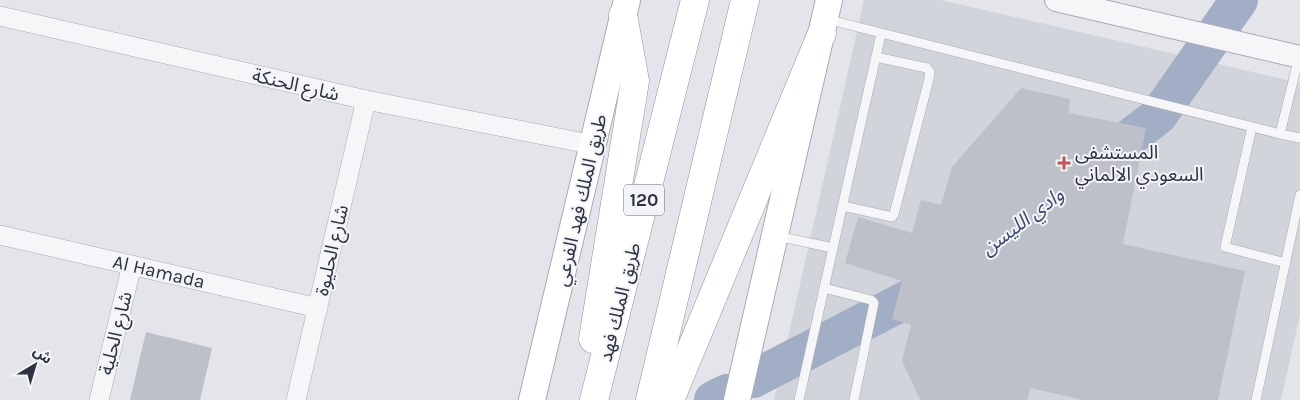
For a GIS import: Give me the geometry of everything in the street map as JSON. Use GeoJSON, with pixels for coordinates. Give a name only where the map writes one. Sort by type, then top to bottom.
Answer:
{"type":"FeatureCollection","features":[{"type":"Feature","properties":{"kind":"highway","name":"طريق الملك فهد"},"geometry":{"type":"LineString","coordinates":[[594,400],[695,0]]}},
{"type":"Feature","properties":{"kind":"highway"},"geometry":{"type":"LineString","coordinates":[[650,400],[745,0]]}},
{"type":"Feature","properties":{"kind":"highway"},"geometry":{"type":"LineString","coordinates":[[583,400],[635,81],[625,8]]}},
{"type":"Feature","properties":{"kind":"highway"},"geometry":{"type":"LineString","coordinates":[[670,400],[826,17]]}},
{"type":"Feature","properties":{"kind":"main road","name":"طريق الملك فهد الفرعي"},"geometry":{"type":"LineString","coordinates":[[532,400],[625,8]]}},
{"type":"Feature","properties":{"kind":"main road"},"geometry":{"type":"LineString","coordinates":[[737,400],[826,17]]}},
{"type":"Feature","properties":{"kind":"street"},"geometry":{"type":"LineString","coordinates":[[1056,0],[1299,57]]}},
{"type":"Feature","properties":{"kind":"street","name":"شارع الحنكة"},"geometry":{"type":"LineString","coordinates":[[0,16],[366,100],[594,145]]}},
{"type":"Feature","properties":{"kind":"street","name":"شارع الحليوة"},"geometry":{"type":"LineString","coordinates":[[296,400],[366,100]]}},
{"type":"Feature","properties":{"kind":"street","name":"Al Hamada"},"geometry":{"type":"LineString","coordinates":[[0,235],[318,308]]}},
{"type":"Feature","properties":{"kind":"street","name":"شارع الحلية"},"geometry":{"type":"LineString","coordinates":[[99,400],[132,265]]}},
{"type":"Feature","properties":{"kind":"lane"},"geometry":{"type":"LineString","coordinates":[[826,17],[881,34],[1300,138]]}},
{"type":"Feature","properties":{"kind":"lane"},"geometry":{"type":"LineString","coordinates":[[799,400],[881,34]]}},
{"type":"Feature","properties":{"kind":"lane"},"geometry":{"type":"LineString","coordinates":[[842,206],[892,217],[929,79],[930,72],[927,68],[876,57]]}},
{"type":"Feature","properties":{"kind":"lane"},"geometry":{"type":"LineString","coordinates":[[1280,134],[1299,57]]}},
{"type":"Feature","properties":{"kind":"lane"},"geometry":{"type":"LineString","coordinates":[[1252,126],[1225,247],[1286,263]]}},
{"type":"Feature","properties":{"kind":"lane"},"geometry":{"type":"LineString","coordinates":[[1256,400],[1300,196]]}},
{"type":"Feature","properties":{"kind":"lane"},"geometry":{"type":"LineString","coordinates":[[774,235],[833,248]]}},
{"type":"Feature","properties":{"kind":"lane"},"geometry":{"type":"LineString","coordinates":[[824,288],[871,300],[874,304],[854,400]]}},
{"type":"Feature","properties":{"kind":"shaded area","name":"المستشفى السعودي الالماني"},"geometry":{"type":"Polygon","coordinates":[[[864,0],[941,0],[1300,83],[1300,314],[1281,400],[774,400],[864,0]]]}},
{"type":"Feature","properties":{"kind":"building"},"geometry":{"type":"Polygon","coordinates":[[[1021,88],[1070,99],[1069,113],[1146,128],[1123,244],[1245,271],[1218,400],[1082,400],[1031,388],[1027,400],[920,400],[902,361],[911,325],[892,319],[902,281],[845,263],[858,217],[912,233],[921,200],[941,205],[952,167],[1021,88]]]}},
{"type":"Feature","properties":{"kind":"building"},"geometry":{"type":"Polygon","coordinates":[[[146,332],[212,348],[200,400],[130,400],[146,332]]]}},
{"type":"Feature","properties":{"kind":"waterway","name":"وادي الليسن"},"geometry":{"type":"LineString","coordinates":[[1102,159],[1158,116],[1239,0]]}},
{"type":"Feature","properties":{"kind":"waterway","name":"وادي الليسن"},"geometry":{"type":"LineString","coordinates":[[753,379],[941,282]]}},
{"type":"Feature","properties":{"kind":"waterway","name":"وادي الليسن"},"geometry":{"type":"LineString","coordinates":[[713,400],[727,393]]}},
{"type":"Feature","properties":{"kind":"place","name":"المستشفى السعودي الالماني"},"geometry":{"type":"Point","coordinates":[1064,163]}}]}
